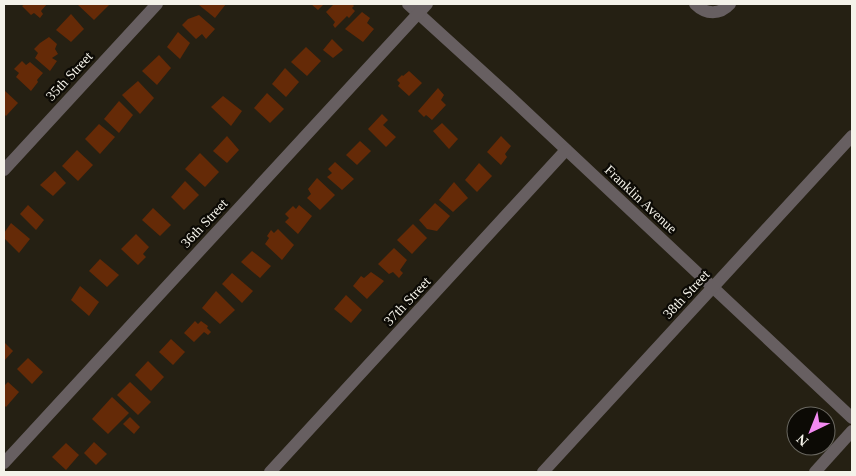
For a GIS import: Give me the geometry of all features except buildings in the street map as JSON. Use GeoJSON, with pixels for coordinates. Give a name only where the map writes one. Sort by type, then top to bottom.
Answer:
{"type":"FeatureCollection","features":[{"type":"Feature","properties":{"kind":"street","name":"35th Street"},"geometry":{"type":"LineString","coordinates":[[4,170],[157,4]]}},
{"type":"Feature","properties":{"kind":"street","name":"Franklin Avenue"},"geometry":{"type":"LineString","coordinates":[[408,4],[423,8],[566,150],[852,418]]}},
{"type":"Feature","properties":{"kind":"street"},"geometry":{"type":"LineString","coordinates":[[695,4],[704,11],[715,13],[730,4]]}},
{"type":"Feature","properties":{"kind":"street","name":"36th Street"},"geometry":{"type":"LineString","coordinates":[[4,463],[423,8]]}},
{"type":"Feature","properties":{"kind":"street","name":"38th Street"},"geometry":{"type":"LineString","coordinates":[[543,472],[852,136]]}},
{"type":"Feature","properties":{"kind":"street","name":"37th Street"},"geometry":{"type":"LineString","coordinates":[[270,472],[566,150]]}},
{"type":"Feature","properties":{"kind":"street"},"geometry":{"type":"LineString","coordinates":[[815,472],[852,431]]}}]}
